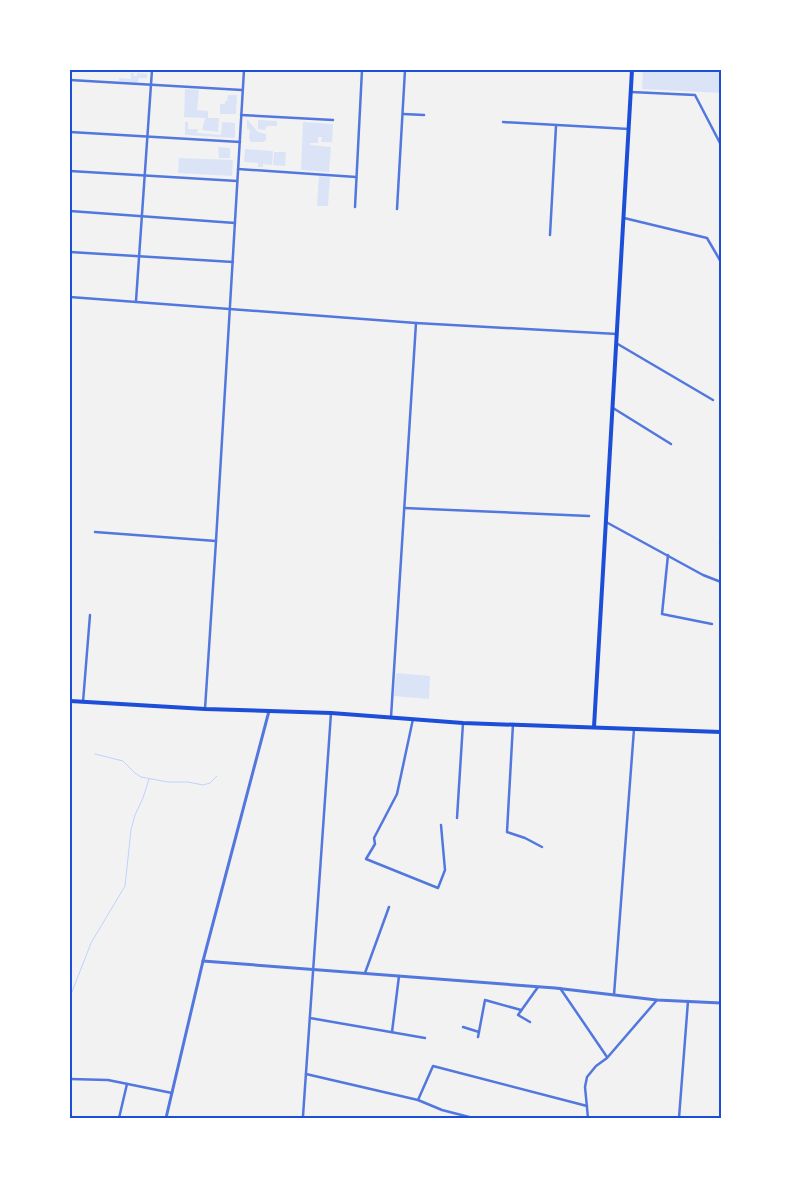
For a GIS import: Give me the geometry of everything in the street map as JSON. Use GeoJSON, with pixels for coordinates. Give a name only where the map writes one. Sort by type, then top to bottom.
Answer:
{"type":"FeatureCollection","features":[{"type":"Feature","properties":{"kind":"main road"},"geometry":{"type":"LineString","coordinates":[[594,727],[632,70]]}},
{"type":"Feature","properties":{"kind":"main road"},"geometry":{"type":"LineString","coordinates":[[70,701],[205,709],[331,713],[463,723],[721,732]]}},
{"type":"Feature","properties":{"kind":"street"},"geometry":{"type":"LineString","coordinates":[[136,301],[152,70]]}},
{"type":"Feature","properties":{"kind":"street"},"geometry":{"type":"LineString","coordinates":[[205,709],[244,70]]}},
{"type":"Feature","properties":{"kind":"street"},"geometry":{"type":"LineString","coordinates":[[355,207],[362,70]]}},
{"type":"Feature","properties":{"kind":"street"},"geometry":{"type":"LineString","coordinates":[[397,209],[405,70]]}},
{"type":"Feature","properties":{"kind":"street"},"geometry":{"type":"LineString","coordinates":[[70,80],[242,90]]}},
{"type":"Feature","properties":{"kind":"street"},"geometry":{"type":"LineString","coordinates":[[631,92],[695,95],[721,145]]}},
{"type":"Feature","properties":{"kind":"street"},"geometry":{"type":"LineString","coordinates":[[402,114],[424,115]]}},
{"type":"Feature","properties":{"kind":"street"},"geometry":{"type":"LineString","coordinates":[[241,115],[333,120]]}},
{"type":"Feature","properties":{"kind":"street"},"geometry":{"type":"LineString","coordinates":[[503,122],[629,129]]}},
{"type":"Feature","properties":{"kind":"street"},"geometry":{"type":"LineString","coordinates":[[550,235],[556,126]]}},
{"type":"Feature","properties":{"kind":"street"},"geometry":{"type":"LineString","coordinates":[[70,132],[240,142]]}},
{"type":"Feature","properties":{"kind":"street"},"geometry":{"type":"LineString","coordinates":[[238,169],[356,177]]}},
{"type":"Feature","properties":{"kind":"street"},"geometry":{"type":"LineString","coordinates":[[70,171],[237,181]]}},
{"type":"Feature","properties":{"kind":"street"},"geometry":{"type":"LineString","coordinates":[[70,211],[235,223]]}},
{"type":"Feature","properties":{"kind":"street"},"geometry":{"type":"LineString","coordinates":[[623,218],[707,238],[721,262]]}},
{"type":"Feature","properties":{"kind":"street"},"geometry":{"type":"LineString","coordinates":[[70,252],[233,262]]}},
{"type":"Feature","properties":{"kind":"street"},"geometry":{"type":"LineString","coordinates":[[70,297],[416,323],[617,334]]}},
{"type":"Feature","properties":{"kind":"street"},"geometry":{"type":"LineString","coordinates":[[392,717],[416,323]]}},
{"type":"Feature","properties":{"kind":"street"},"geometry":{"type":"LineString","coordinates":[[616,342],[714,400]]}},
{"type":"Feature","properties":{"kind":"street"},"geometry":{"type":"LineString","coordinates":[[612,408],[671,444]]}},
{"type":"Feature","properties":{"kind":"street"},"geometry":{"type":"LineString","coordinates":[[404,508],[588,516]]}},
{"type":"Feature","properties":{"kind":"street"},"geometry":{"type":"LineString","coordinates":[[606,522],[703,575],[721,582]]}},
{"type":"Feature","properties":{"kind":"street"},"geometry":{"type":"LineString","coordinates":[[95,532],[216,541]]}},
{"type":"Feature","properties":{"kind":"street"},"geometry":{"type":"LineString","coordinates":[[668,555],[662,614],[712,624]]}},
{"type":"Feature","properties":{"kind":"street"},"geometry":{"type":"LineString","coordinates":[[83,702],[90,615]]}},
{"type":"Feature","properties":{"kind":"street"},"geometry":{"type":"LineString","coordinates":[[166,1118],[203,961],[269,711]]}},
{"type":"Feature","properties":{"kind":"street"},"geometry":{"type":"LineString","coordinates":[[303,1116],[331,713]]}},
{"type":"Feature","properties":{"kind":"street"},"geometry":{"type":"LineString","coordinates":[[414,719],[397,794],[374,838],[375,844],[366,859],[438,888],[445,870],[441,825]]}},
{"type":"Feature","properties":{"kind":"street"},"geometry":{"type":"LineString","coordinates":[[457,818],[463,723]]}},
{"type":"Feature","properties":{"kind":"street"},"geometry":{"type":"LineString","coordinates":[[513,724],[507,832],[525,838],[542,847]]}},
{"type":"Feature","properties":{"kind":"street"},"geometry":{"type":"LineString","coordinates":[[614,995],[634,728]]}},
{"type":"Feature","properties":{"kind":"street"},"geometry":{"type":"LineString","coordinates":[[365,973],[389,907]]}},
{"type":"Feature","properties":{"kind":"street"},"geometry":{"type":"LineString","coordinates":[[203,961],[560,988],[657,1000],[721,1004]]}},
{"type":"Feature","properties":{"kind":"street"},"geometry":{"type":"LineString","coordinates":[[392,1032],[399,976]]}},
{"type":"Feature","properties":{"kind":"street"},"geometry":{"type":"LineString","coordinates":[[530,1022],[518,1015],[538,987]]}},
{"type":"Feature","properties":{"kind":"street"},"geometry":{"type":"LineString","coordinates":[[560,988],[607,1058]]}},
{"type":"Feature","properties":{"kind":"street"},"geometry":{"type":"LineString","coordinates":[[478,1037],[485,1000],[522,1010]]}},
{"type":"Feature","properties":{"kind":"street"},"geometry":{"type":"LineString","coordinates":[[588,1118],[585,1087],[587,1077],[596,1066],[607,1058],[657,1000]]}},
{"type":"Feature","properties":{"kind":"street"},"geometry":{"type":"LineString","coordinates":[[679,1118],[688,1001]]}},
{"type":"Feature","properties":{"kind":"street"},"geometry":{"type":"LineString","coordinates":[[310,1018],[425,1038]]}},
{"type":"Feature","properties":{"kind":"street"},"geometry":{"type":"LineString","coordinates":[[463,1027],[479,1032]]}},
{"type":"Feature","properties":{"kind":"street"},"geometry":{"type":"LineString","coordinates":[[418,1100],[433,1066],[587,1106]]}},
{"type":"Feature","properties":{"kind":"street"},"geometry":{"type":"LineString","coordinates":[[306,1074],[418,1100],[442,1110],[473,1118]]}},
{"type":"Feature","properties":{"kind":"street"},"geometry":{"type":"LineString","coordinates":[[70,1079],[108,1080],[172,1093]]}},
{"type":"Feature","properties":{"kind":"street"},"geometry":{"type":"LineString","coordinates":[[119,1118],[127,1084]]}},
{"type":"Feature","properties":{"kind":"shaded area"},"geometry":{"type":"Polygon","coordinates":[[[643,70],[721,70],[721,93],[642,89],[643,70]]]}},
{"type":"Feature","properties":{"kind":"shaded area"},"geometry":{"type":"Polygon","coordinates":[[[131,73],[134,73],[133,76],[137,76],[137,73],[147,74],[147,78],[139,78],[138,83],[119,81],[119,78],[131,79],[131,73]]]}},
{"type":"Feature","properties":{"kind":"shaded area"},"geometry":{"type":"Polygon","coordinates":[[[185,89],[199,90],[197,110],[208,111],[208,118],[219,118],[218,132],[202,130],[205,118],[184,117],[185,89]]]}},
{"type":"Feature","properties":{"kind":"shaded area"},"geometry":{"type":"Polygon","coordinates":[[[228,95],[237,95],[236,114],[220,114],[220,104],[225,104],[228,95]]]}},
{"type":"Feature","properties":{"kind":"shaded area"},"geometry":{"type":"Polygon","coordinates":[[[247,119],[258,132],[266,134],[266,140],[263,142],[250,142],[250,130],[247,129],[247,119]]]}},
{"type":"Feature","properties":{"kind":"shaded area"},"geometry":{"type":"Polygon","coordinates":[[[258,120],[277,121],[277,126],[267,126],[265,130],[258,129],[258,120]]]}},
{"type":"Feature","properties":{"kind":"shaded area"},"geometry":{"type":"Polygon","coordinates":[[[185,122],[188,122],[188,129],[198,129],[197,133],[221,135],[222,122],[235,123],[235,138],[185,135],[185,122]]]}},
{"type":"Feature","properties":{"kind":"shaded area"},"geometry":{"type":"Polygon","coordinates":[[[303,122],[333,124],[332,142],[321,142],[322,137],[318,137],[318,143],[310,143],[310,145],[331,147],[329,172],[301,170],[303,122]]]}},
{"type":"Feature","properties":{"kind":"shaded area"},"geometry":{"type":"Polygon","coordinates":[[[218,147],[230,148],[230,158],[219,158],[218,147]]]}},
{"type":"Feature","properties":{"kind":"shaded area"},"geometry":{"type":"Polygon","coordinates":[[[245,149],[273,151],[272,165],[263,164],[263,167],[258,167],[258,163],[244,162],[245,149]]]}},
{"type":"Feature","properties":{"kind":"shaded area"},"geometry":{"type":"Polygon","coordinates":[[[274,152],[286,152],[285,166],[273,165],[274,152]]]}},
{"type":"Feature","properties":{"kind":"shaded area"},"geometry":{"type":"Polygon","coordinates":[[[179,158],[233,160],[232,176],[178,173],[179,158]]]}},
{"type":"Feature","properties":{"kind":"shaded area"},"geometry":{"type":"Polygon","coordinates":[[[319,176],[330,177],[328,206],[317,206],[319,176]]]}},
{"type":"Feature","properties":{"kind":"shaded area"},"geometry":{"type":"Polygon","coordinates":[[[396,673],[430,676],[429,699],[394,696],[396,673]]]}},
{"type":"Feature","properties":{"kind":"waterway"},"geometry":{"type":"LineString","coordinates":[[95,754],[123,761],[141,777],[168,782],[188,782],[203,785],[210,783],[217,776]]}},
{"type":"Feature","properties":{"kind":"waterway"},"geometry":{"type":"LineString","coordinates":[[70,997],[91,943],[125,886],[131,830],[149,779]]}}]}
